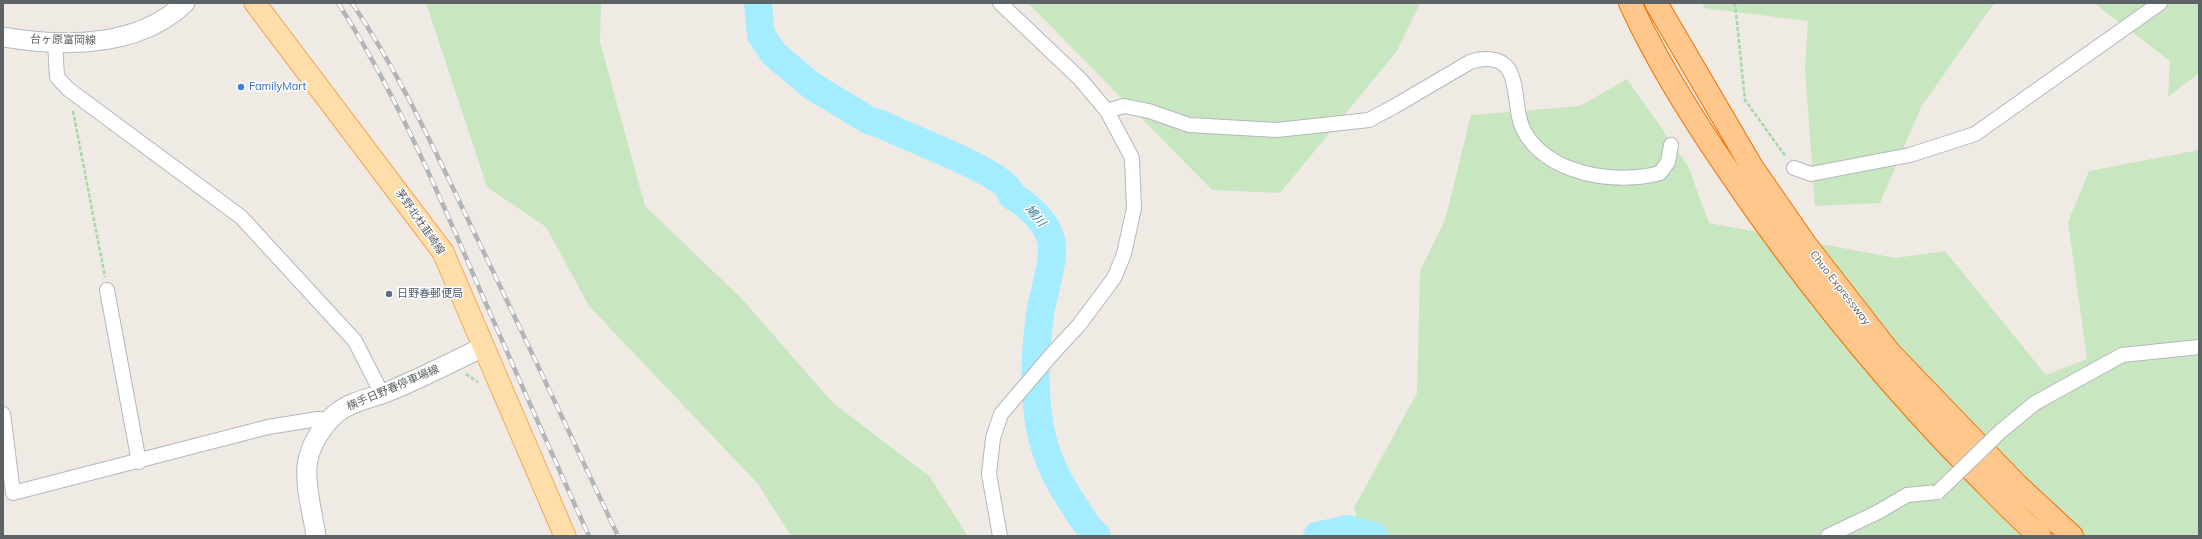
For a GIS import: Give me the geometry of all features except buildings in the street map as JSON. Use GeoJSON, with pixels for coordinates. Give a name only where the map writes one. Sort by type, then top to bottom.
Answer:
{"type":"FeatureCollection","features":[{"type":"Feature","properties":{"kind":"highway","name":"Chuo Expressway"},"geometry":{"type":"LineString","coordinates":[[1630,3],[1687,107],[1788,256],[1841,324],[1933,431],[2025,523],[2040,536]]}},
{"type":"Feature","properties":{"kind":"highway","name":"Chuo Expressway"},"geometry":{"type":"LineString","coordinates":[[1656,3],[1704,89],[1752,167],[1806,245],[1890,353],[2000,468],[2072,536]]}},
{"type":"Feature","properties":{"kind":"main road","name":"台ヶ原富岡線"},"geometry":{"type":"LineString","coordinates":[[3,37],[55,42],[97,42],[136,33],[175,13],[185,3]]}},
{"type":"Feature","properties":{"kind":"main road","name":"茅野北杜韮崎線"},"geometry":{"type":"LineString","coordinates":[[255,3],[440,246],[565,536]]}},
{"type":"Feature","properties":{"kind":"main road","name":"横手日野春停車場線"},"geometry":{"type":"LineString","coordinates":[[316,536],[308,489],[307,467],[311,450],[319,434],[329,420],[351,404],[382,394],[483,347]]}},
{"type":"Feature","properties":{"kind":"street"},"geometry":{"type":"LineString","coordinates":[[1000,3],[1080,79],[1107,111],[1132,158],[1134,208],[1124,254],[1114,278],[1079,325],[1001,414],[993,438],[989,474],[1000,536]]}},
{"type":"Feature","properties":{"kind":"street"},"geometry":{"type":"LineString","coordinates":[[1794,168],[1811,174],[1902,156],[1974,134],[2160,3]]}},
{"type":"Feature","properties":{"kind":"street"},"geometry":{"type":"LineString","coordinates":[[55,42],[57,77],[68,89],[241,217],[355,341],[382,394]]}},
{"type":"Feature","properties":{"kind":"street"},"geometry":{"type":"LineString","coordinates":[[1107,111],[1124,106],[1149,111],[1189,125],[1277,130],[1369,120],[1470,62],[1484,58],[1497,61],[1508,69],[1513,82],[1518,116],[1524,132],[1538,148],[1563,166],[1600,177],[1642,178],[1660,173],[1668,162],[1671,145]]}},
{"type":"Feature","properties":{"kind":"street"},"geometry":{"type":"LineString","coordinates":[[107,290],[139,462]]}},
{"type":"Feature","properties":{"kind":"street"},"geometry":{"type":"LineString","coordinates":[[1828,536],[1878,512],[1907,495],[1938,492],[2001,430],[2035,403],[2122,355],[2199,347]]}},
{"type":"Feature","properties":{"kind":"street"},"geometry":{"type":"LineString","coordinates":[[3,414],[13,493],[139,462],[268,427],[318,419],[329,420]]}},
{"type":"Feature","properties":{"kind":"path"},"geometry":{"type":"LineString","coordinates":[[1735,3],[1745,100],[1794,168]]}},
{"type":"Feature","properties":{"kind":"path"},"geometry":{"type":"LineString","coordinates":[[68,89],[107,290]]}},
{"type":"Feature","properties":{"kind":"path"},"geometry":{"type":"LineString","coordinates":[[461,375],[466,374],[476,379],[480,384]]}},
{"type":"Feature","properties":{"kind":"green space"},"geometry":{"type":"Polygon","coordinates":[[[426,3],[601,3],[600,42],[645,206],[741,298],[833,403],[929,476],[968,536],[791,536],[758,484],[589,306],[546,227],[487,187],[426,3]]]}},
{"type":"Feature","properties":{"kind":"green space"},"geometry":{"type":"Polygon","coordinates":[[[1028,3],[1420,3],[1397,51],[1280,193],[1212,190],[1028,3]]]}},
{"type":"Feature","properties":{"kind":"green space"},"geometry":{"type":"Polygon","coordinates":[[[1702,3],[1997,3],[1992,6],[1921,107],[1880,203],[1815,206],[1805,69],[1808,21],[1704,8],[1702,3]]]}},
{"type":"Feature","properties":{"kind":"green space"},"geometry":{"type":"Polygon","coordinates":[[[2094,3],[2199,3],[2199,73],[2168,97],[2170,61],[2094,3]]]}},
{"type":"Feature","properties":{"kind":"green space"},"geometry":{"type":"Polygon","coordinates":[[[1627,79],[1688,166],[1709,223],[1896,258],[1945,251],[2046,375],[2087,359],[2068,222],[2089,171],[2199,150],[2199,536],[1362,536],[1354,508],[1417,393],[1420,271],[1445,220],[1471,115],[1580,106],[1627,79]]]}},
{"type":"Feature","properties":{"kind":"waterway","name":"鳩川"},"geometry":{"type":"LineString","coordinates":[[758,3],[761,35],[774,54],[812,86],[870,121],[881,124],[954,156],[993,176],[1006,187],[1012,196],[1032,211],[1048,231],[1051,238],[1052,255],[1040,315],[1036,349],[1036,386],[1039,423],[1050,463],[1067,495],[1090,530],[1097,536]]}},
{"type":"Feature","properties":{"kind":"waterway","name":"鳩川"},"geometry":{"type":"LineString","coordinates":[[1317,536],[1348,529],[1374,536]]}},
{"type":"Feature","properties":{"kind":"railway"},"geometry":{"type":"LineString","coordinates":[[338,3],[379,72],[432,180],[589,536]]}},
{"type":"Feature","properties":{"kind":"railway"},"geometry":{"type":"LineString","coordinates":[[352,3],[402,86],[431,143],[510,306],[618,536]]}},
{"type":"Feature","properties":{"kind":"place","name":"FamilyMart"},"geometry":{"type":"Point","coordinates":[241,87]}},
{"type":"Feature","properties":{"kind":"place","name":"日野春郵便局"},"geometry":{"type":"Point","coordinates":[389,294]}}]}
